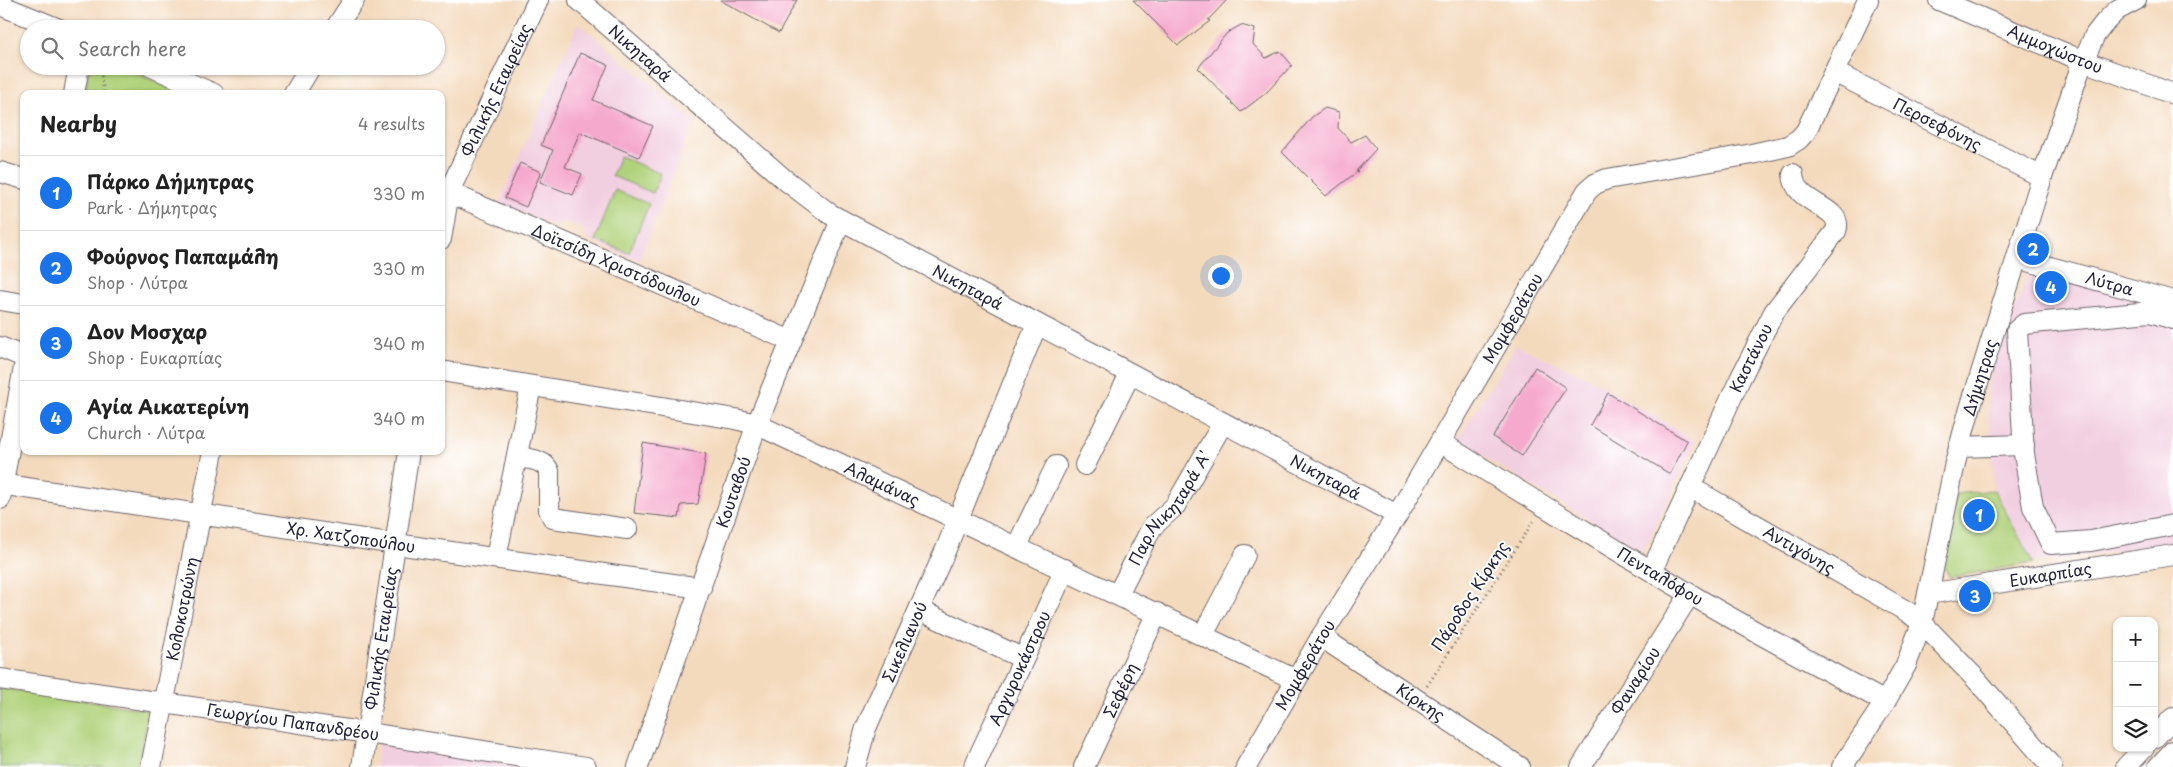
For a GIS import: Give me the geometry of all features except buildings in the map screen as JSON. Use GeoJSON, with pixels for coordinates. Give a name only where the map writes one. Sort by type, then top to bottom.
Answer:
{"type":"FeatureCollection","features":[{"type":"Feature","properties":{"kind":"street","name":"Φιλικής Εταιρείας"},"geometry":{"type":"LineString","coordinates":[[445,190],[538,0]]}},
{"type":"Feature","properties":{"kind":"street","name":"Νικηταρά"},"geometry":{"type":"LineString","coordinates":[[579,0],[784,179],[821,208],[1397,515]]}},
{"type":"Feature","properties":{"kind":"street","name":"Μομφεράτου"},"geometry":{"type":"LineString","coordinates":[[1246,767],[1321,637],[1397,515],[1587,191],[1595,184],[1607,179],[1747,155],[1788,146],[1799,139],[1806,131],[1868,0]]}},
{"type":"Feature","properties":{"kind":"street","name":"Αμμοχώστου"},"geometry":{"type":"LineString","coordinates":[[1939,0],[2083,61],[2173,94]]}},
{"type":"Feature","properties":{"kind":"street"},"geometry":{"type":"LineString","coordinates":[[340,20],[350,1]]}},
{"type":"Feature","properties":{"kind":"street","name":"Δήμητρας"},"geometry":{"type":"LineString","coordinates":[[1842,767],[1885,702],[1906,665],[1915,617],[1928,594],[1959,447],[2042,177],[2083,61],[2095,35],[2104,22],[2131,1]]}},
{"type":"Feature","properties":{"kind":"street"},"geometry":{"type":"LineString","coordinates":[[0,5],[37,20]]}},
{"type":"Feature","properties":{"kind":"street","name":"Περσεφόνης"},"geometry":{"type":"LineString","coordinates":[[1834,72],[2042,177]]}},
{"type":"Feature","properties":{"kind":"street"},"geometry":{"type":"LineString","coordinates":[[75,90],[78,75]]}},
{"type":"Feature","properties":{"kind":"street"},"geometry":{"type":"LineString","coordinates":[[171,75],[205,90]]}},
{"type":"Feature","properties":{"kind":"street"},"geometry":{"type":"LineString","coordinates":[[296,90],[306,75]]}},
{"type":"Feature","properties":{"kind":"street"},"geometry":{"type":"LineString","coordinates":[[0,172],[20,178]]}},
{"type":"Feature","properties":{"kind":"street","name":"Καστάνου"},"geometry":{"type":"LineString","coordinates":[[1652,570],[1740,379],[1774,312],[1836,232],[1838,226],[1835,217],[1799,192],[1793,184],[1792,174]]}},
{"type":"Feature","properties":{"kind":"street","name":"Δοϊτσίδη Χριστόδουλου"},"geometry":{"type":"LineString","coordinates":[[445,190],[792,341]]}},
{"type":"Feature","properties":{"kind":"street","name":"Κουταβού"},"geometry":{"type":"LineString","coordinates":[[638,767],[757,424],[841,220]]}},
{"type":"Feature","properties":{"kind":"street","name":"Λύτρα"},"geometry":{"type":"LineString","coordinates":[[2017,258],[2173,301]]}},
{"type":"Feature","properties":{"kind":"street"},"geometry":{"type":"LineString","coordinates":[[0,300],[20,303]]}},
{"type":"Feature","properties":{"kind":"street"},"geometry":{"type":"LineString","coordinates":[[2173,319],[2150,312],[2024,324],[2017,330],[2024,445],[2032,508],[2051,544],[2091,540],[2173,525]]}},
{"type":"Feature","properties":{"kind":"street","name":"Σικελιανού"},"geometry":{"type":"LineString","coordinates":[[855,767],[866,728],[958,518],[1037,324]]}},
{"type":"Feature","properties":{"kind":"street"},"geometry":{"type":"LineString","coordinates":[[0,347],[20,355]]}},
{"type":"Feature","properties":{"kind":"street","name":"Αλαμάνας"},"geometry":{"type":"LineString","coordinates":[[445,372],[757,424],[1296,680]]}},
{"type":"Feature","properties":{"kind":"street"},"geometry":{"type":"LineString","coordinates":[[1085,465],[1130,374]]}},
{"type":"Feature","properties":{"kind":"street"},"geometry":{"type":"LineString","coordinates":[[496,558],[531,386]]}},
{"type":"Feature","properties":{"kind":"street"},"geometry":{"type":"LineString","coordinates":[[1,489],[20,388]]}},
{"type":"Feature","properties":{"kind":"street","name":"Παρ.Νικηταρά Α'"},"geometry":{"type":"LineString","coordinates":[[1118,594],[1152,527],[1176,506],[1223,423]]}},
{"type":"Feature","properties":{"kind":"street","name":"Πενταλόφου"},"geometry":{"type":"LineString","coordinates":[[1440,442],[1543,507],[1690,594],[1885,702]]}},
{"type":"Feature","properties":{"kind":"street"},"geometry":{"type":"LineString","coordinates":[[1959,447],[2024,445]]}},
{"type":"Feature","properties":{"kind":"street","name":"Κολοκοτρώνη"},"geometry":{"type":"LineString","coordinates":[[151,767],[211,455]]}},
{"type":"Feature","properties":{"kind":"street","name":"Φιλικής Εταιρείας"},"geometry":{"type":"LineString","coordinates":[[362,767],[408,455]]}},
{"type":"Feature","properties":{"kind":"street"},"geometry":{"type":"LineString","coordinates":[[517,457],[542,462],[547,465],[549,471],[549,510],[553,518],[627,529]]}},
{"type":"Feature","properties":{"kind":"street"},"geometry":{"type":"LineString","coordinates":[[1017,546],[1056,466]]}},
{"type":"Feature","properties":{"kind":"street","name":"Αντιγόνης"},"geometry":{"type":"LineString","coordinates":[[1690,487],[1915,617],[1974,678],[2052,767]]}},
{"type":"Feature","properties":{"kind":"street","name":"Χρ. Χατζοπούλου"},"geometry":{"type":"LineString","coordinates":[[1,489],[200,515],[701,588]]}},
{"type":"Feature","properties":{"kind":"street"},"geometry":{"type":"LineString","coordinates":[[1204,635],[1245,555]]}},
{"type":"Feature","properties":{"kind":"street","name":"Ευκαρπίας"},"geometry":{"type":"LineString","coordinates":[[1928,594],[2173,555]]}},
{"type":"Feature","properties":{"kind":"street","name":"Αργυροκάστρου"},"geometry":{"type":"LineString","coordinates":[[974,767],[1022,658],[1065,569]]}},
{"type":"Feature","properties":{"kind":"street","name":"Φαναρίου"},"geometry":{"type":"LineString","coordinates":[[1581,767],[1690,594]]}},
{"type":"Feature","properties":{"kind":"street"},"geometry":{"type":"LineString","coordinates":[[919,610],[1022,658]]}},
{"type":"Feature","properties":{"kind":"street","name":"Σεφέρη"},"geometry":{"type":"LineString","coordinates":[[1084,767],[1157,613]]}},
{"type":"Feature","properties":{"kind":"street","name":"Κίρκης"},"geometry":{"type":"LineString","coordinates":[[1321,637],[1520,767]]}},
{"type":"Feature","properties":{"kind":"street","name":"Γεωργίου Παπανδρέου"},"geometry":{"type":"LineString","coordinates":[[0,679],[368,732],[586,767]]}},
{"type":"Feature","properties":{"kind":"street"},"geometry":{"type":"LineString","coordinates":[[2158,734],[2173,718]]}},
{"type":"Feature","properties":{"kind":"street"},"geometry":{"type":"LineString","coordinates":[[2158,767],[2173,751]]}},
{"type":"Feature","properties":{"kind":"street"},"geometry":{"type":"LineString","coordinates":[[2126,767],[2140,752]]}},
{"type":"Feature","properties":{"kind":"path"},"geometry":{"type":"LineString","coordinates":[[101,75],[103,90]]}},
{"type":"Feature","properties":{"kind":"path","name":"Πάροδος Κίρκης"},"geometry":{"type":"LineString","coordinates":[[1418,699],[1543,507]]}},
{"type":"Feature","properties":{"kind":"shaded area"},"geometry":{"type":"Polygon","coordinates":[[[578,23],[694,121],[639,261],[588,240],[583,229],[565,221],[556,227],[499,203],[578,23]]]}},
{"type":"Feature","properties":{"kind":"shaded area"},"geometry":{"type":"Polygon","coordinates":[[[2029,269],[2173,309],[2173,543],[2033,563],[1994,490],[1987,385],[2029,269]]]}},
{"type":"Feature","properties":{"kind":"shaded area"},"geometry":{"type":"Polygon","coordinates":[[[1516,345],[1593,380],[1696,441],[1643,552],[1457,441],[1516,345]]]}},
{"type":"Feature","properties":{"kind":"shaded area"},"geometry":{"type":"Polygon","coordinates":[[[378,744],[528,767],[375,767],[378,744]]]}},
{"type":"Feature","properties":{"kind":"green space"},"geometry":{"type":"Polygon","coordinates":[[[88,75],[140,75],[174,90],[86,90],[88,75]]]}},
{"type":"Feature","properties":{"kind":"green space"},"geometry":{"type":"Polygon","coordinates":[[[620,156],[661,174],[653,193],[612,176],[620,156]]]}},
{"type":"Feature","properties":{"kind":"green space"},"geometry":{"type":"Polygon","coordinates":[[[615,190],[649,204],[629,253],[595,240],[615,190]]]}},
{"type":"Feature","properties":{"kind":"green space"},"geometry":{"type":"Polygon","coordinates":[[[1994,490],[2033,563],[1950,577],[1942,564],[1956,494],[1994,490]]]}},
{"type":"Feature","properties":{"kind":"green space"},"geometry":{"type":"Polygon","coordinates":[[[0,688],[149,710],[138,767],[0,767],[0,688]]]}},
{"type":"Feature","properties":{"kind":"place","name":"Φούρνος Παπαμάλη"},"geometry":{"type":"Point","coordinates":[2033,249]}},
{"type":"Feature","properties":{"kind":"place","name":"Αγία Αικατερίνη"},"geometry":{"type":"Point","coordinates":[2051,287]}},
{"type":"Feature","properties":{"kind":"place","name":"Πάρκο Δήμητρας"},"geometry":{"type":"Point","coordinates":[1979,515]}},
{"type":"Feature","properties":{"kind":"place","name":"Δον Μοσχαρ"},"geometry":{"type":"Point","coordinates":[1975,596]}}]}
